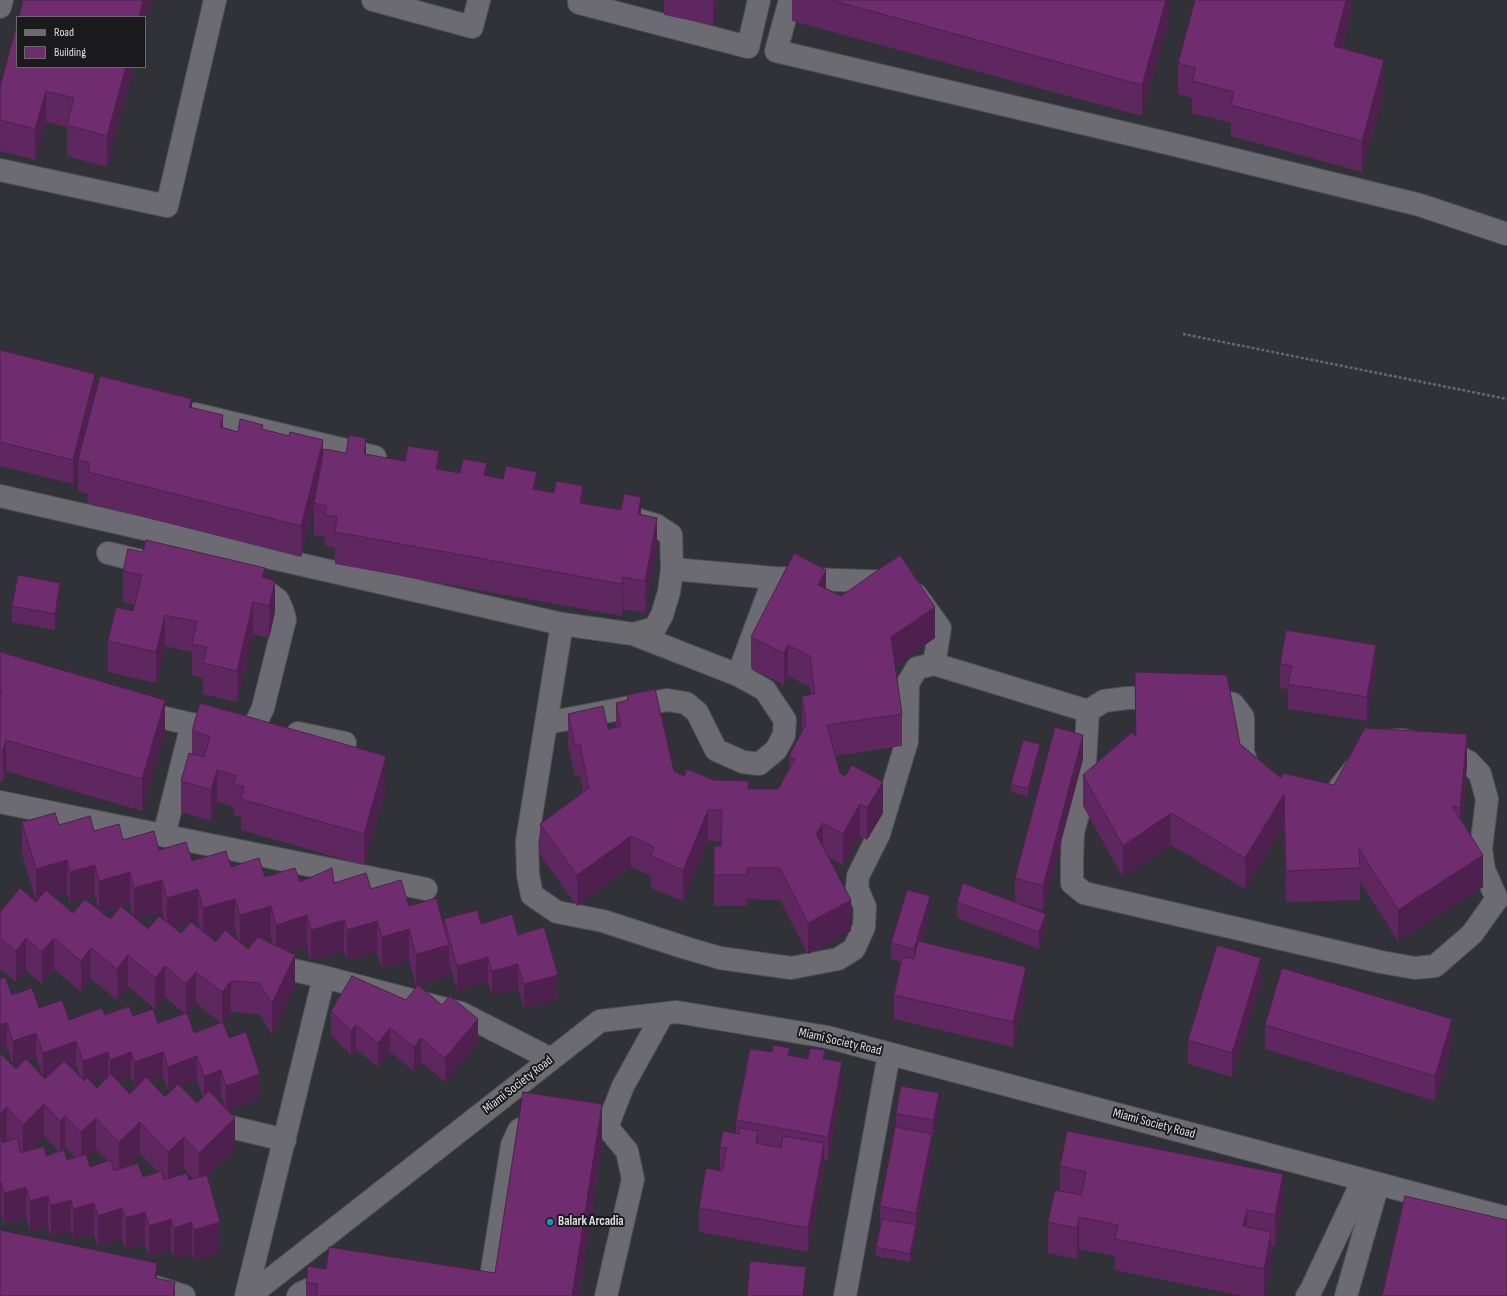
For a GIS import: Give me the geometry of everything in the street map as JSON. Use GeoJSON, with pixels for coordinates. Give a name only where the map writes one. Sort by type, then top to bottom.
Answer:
{"type":"FeatureCollection","features":[{"type":"Feature","properties":{"kind":"street"},"geometry":{"type":"LineString","coordinates":[[0,7],[2,0]]}},
{"type":"Feature","properties":{"kind":"street"},"geometry":{"type":"LineString","coordinates":[[0,170],[167,206],[215,0]]}},
{"type":"Feature","properties":{"kind":"street"},"geometry":{"type":"LineString","coordinates":[[374,0],[472,27],[479,0]]}},
{"type":"Feature","properties":{"kind":"street"},"geometry":{"type":"LineString","coordinates":[[579,0],[578,3],[748,47],[759,0]]}},
{"type":"Feature","properties":{"kind":"street"},"geometry":{"type":"LineString","coordinates":[[790,0],[776,50],[1420,205],[1507,234]]}},
{"type":"Feature","properties":{"kind":"street"},"geometry":{"type":"LineString","coordinates":[[178,411],[394,462]]}},
{"type":"Feature","properties":{"kind":"street"},"geometry":{"type":"LineString","coordinates":[[0,496],[562,624],[633,634],[738,675],[765,690],[785,720],[784,735],[776,750],[759,764],[742,762],[716,750],[697,712],[686,703],[667,700],[547,723]]}},
{"type":"Feature","properties":{"kind":"street"},"geometry":{"type":"LineString","coordinates":[[611,513],[656,525],[670,534],[672,569],[662,615],[655,628],[633,634]]}},
{"type":"Feature","properties":{"kind":"street"},"geometry":{"type":"LineString","coordinates":[[108,553],[176,569]]}},
{"type":"Feature","properties":{"kind":"street"},"geometry":{"type":"LineString","coordinates":[[672,569],[774,578],[899,582],[916,595],[940,628],[934,664]]}},
{"type":"Feature","properties":{"kind":"street"},"geometry":{"type":"LineString","coordinates":[[738,675],[774,578]]}},
{"type":"Feature","properties":{"kind":"street"},"geometry":{"type":"LineString","coordinates":[[116,707],[225,732],[247,731],[256,723],[263,708],[285,619],[278,600],[266,591],[228,582]]}},
{"type":"Feature","properties":{"kind":"street"},"geometry":{"type":"LineString","coordinates":[[562,624],[528,841],[528,876],[532,895],[557,912],[603,921],[720,958],[791,968],[838,959],[854,948],[864,927],[865,907],[857,888],[858,876],[879,834],[907,740],[908,683],[917,668],[934,664],[1088,711],[1104,701],[1127,698],[1174,697],[1216,700],[1233,704],[1243,717],[1243,752],[1249,770],[1265,791],[1275,798],[1290,805],[1316,807],[1330,800],[1368,752],[1384,741],[1402,740],[1423,744],[1452,753],[1469,762],[1480,774],[1487,799],[1481,849],[1484,870],[1502,900],[1472,934],[1435,966],[1415,968],[1373,960],[1084,893],[1072,884],[1072,859],[1073,833],[1083,795],[1088,711]]}},
{"type":"Feature","properties":{"kind":"street"},"geometry":{"type":"LineString","coordinates":[[256,723],[345,743]]}},
{"type":"Feature","properties":{"kind":"street"},"geometry":{"type":"LineString","coordinates":[[164,836],[192,724]]}},
{"type":"Feature","properties":{"kind":"street"},"geometry":{"type":"LineString","coordinates":[[0,802],[426,889]]}},
{"type":"Feature","properties":{"kind":"street"},"geometry":{"type":"LineString","coordinates":[[246,959],[324,977],[461,1013],[551,1059]]}},
{"type":"Feature","properties":{"kind":"street"},"geometry":{"type":"LineString","coordinates":[[246,1296],[324,977]]}},
{"type":"Feature","properties":{"kind":"street","name":"Miami Society Road"},"geometry":{"type":"LineString","coordinates":[[250,1296],[600,1021],[677,1012],[827,1037],[1507,1218]]}},
{"type":"Feature","properties":{"kind":"street"},"geometry":{"type":"LineString","coordinates":[[607,1127],[623,1086],[663,1014]]}},
{"type":"Feature","properties":{"kind":"street"},"geometry":{"type":"LineString","coordinates":[[845,1296],[889,1054]]}},
{"type":"Feature","properties":{"kind":"street"},"geometry":{"type":"LineString","coordinates":[[185,1116],[285,1140]]}},
{"type":"Feature","properties":{"kind":"street"},"geometry":{"type":"LineString","coordinates":[[471,1296],[482,1293],[490,1283],[512,1145],[519,1130],[533,1122],[577,1121],[607,1127],[627,1151],[633,1179],[606,1296]]}},
{"type":"Feature","properties":{"kind":"street"},"geometry":{"type":"LineString","coordinates":[[1307,1296],[1371,1182]]}},
{"type":"Feature","properties":{"kind":"street"},"geometry":{"type":"LineString","coordinates":[[1346,1296],[1371,1182]]}},
{"type":"Feature","properties":{"kind":"street"},"geometry":{"type":"LineString","coordinates":[[298,1296],[301,1293],[332,1279],[355,1282]]}},
{"type":"Feature","properties":{"kind":"street"},"geometry":{"type":"LineString","coordinates":[[127,1280],[142,1282],[184,1296]]}},
{"type":"Feature","properties":{"kind":"path"},"geometry":{"type":"LineString","coordinates":[[1183,334],[1507,399]]}},
{"type":"Feature","properties":{"kind":"building"},"geometry":{"type":"Polygon","coordinates":[[[23,0],[143,0],[139,16],[19,16],[23,0]]]}},
{"type":"Feature","properties":{"kind":"building"},"geometry":{"type":"Polygon","coordinates":[[[831,0],[1166,0],[1142,85],[831,0]]]}},
{"type":"Feature","properties":{"kind":"building"},"geometry":{"type":"Polygon","coordinates":[[[1195,0],[1346,0],[1334,46],[1384,60],[1362,141],[1231,105],[1234,92],[1192,81],[1196,68],[1178,63],[1195,0]]]}},
{"type":"Feature","properties":{"kind":"building"},"geometry":{"type":"Polygon","coordinates":[[[16,27],[16,68],[126,68],[107,136],[67,125],[74,98],[46,91],[35,129],[0,120],[0,87],[16,27]]]}},
{"type":"Feature","properties":{"kind":"building"},"geometry":{"type":"Polygon","coordinates":[[[0,350],[95,374],[73,460],[0,442],[0,350]]]}},
{"type":"Feature","properties":{"kind":"building"},"geometry":{"type":"Polygon","coordinates":[[[100,376],[192,399],[189,407],[223,415],[220,427],[238,432],[240,419],[263,425],[262,429],[289,436],[290,432],[323,440],[301,526],[88,472],[90,463],[78,460],[100,376]]]}},
{"type":"Feature","properties":{"kind":"building"},"geometry":{"type":"Polygon","coordinates":[[[349,435],[366,438],[364,454],[405,461],[408,446],[439,451],[436,469],[460,473],[463,459],[487,463],[484,475],[503,479],[506,466],[537,472],[533,489],[554,493],[556,481],[583,486],[580,503],[621,510],[624,494],[641,497],[638,514],[657,518],[645,581],[623,577],[622,584],[335,532],[337,517],[325,515],[327,506],[314,503],[324,449],[346,453],[349,435]]]}},
{"type":"Feature","properties":{"kind":"building"},"geometry":{"type":"Polygon","coordinates":[[[146,540],[265,568],[262,577],[275,581],[269,606],[253,602],[237,671],[203,663],[207,647],[192,644],[197,622],[165,615],[156,652],[108,641],[116,607],[133,611],[142,575],[123,571],[128,549],[143,552],[146,540]]]}},
{"type":"Feature","properties":{"kind":"building"},"geometry":{"type":"Polygon","coordinates":[[[794,553],[826,570],[818,585],[841,596],[900,555],[935,607],[891,637],[902,714],[827,725],[840,773],[845,776],[852,765],[883,782],[867,808],[860,804],[843,834],[823,823],[816,834],[851,900],[808,923],[780,868],[747,868],[747,875],[714,875],[714,846],[721,846],[722,810],[708,810],[683,870],[651,856],[654,847],[631,836],[577,875],[540,824],[589,788],[580,744],[575,745],[568,714],[603,706],[608,729],[621,726],[616,703],[628,700],[627,695],[655,689],[674,771],[684,776],[687,769],[714,780],[748,781],[748,789],[778,789],[795,759],[789,756],[806,724],[802,696],[815,694],[810,656],[788,645],[784,653],[751,637],[794,553]]]}},
{"type":"Feature","properties":{"kind":"building"},"geometry":{"type":"Polygon","coordinates":[[[18,575],[60,583],[55,614],[12,606],[18,575]]]}},
{"type":"Feature","properties":{"kind":"building"},"geometry":{"type":"Polygon","coordinates":[[[1286,630],[1376,645],[1367,697],[1288,684],[1292,666],[1280,664],[1286,630]]]}},
{"type":"Feature","properties":{"kind":"building"},"geometry":{"type":"Polygon","coordinates":[[[0,652],[165,700],[142,779],[6,740],[3,750],[0,749],[0,696],[2,691],[0,690],[0,652]]]}},
{"type":"Feature","properties":{"kind":"building"},"geometry":{"type":"Polygon","coordinates":[[[1135,672],[1227,675],[1240,744],[1281,778],[1283,773],[1334,785],[1365,728],[1467,734],[1460,808],[1452,806],[1483,855],[1398,910],[1359,849],[1360,868],[1286,871],[1284,794],[1245,858],[1171,813],[1123,846],[1083,775],[1132,732],[1136,737],[1135,672]]]}},
{"type":"Feature","properties":{"kind":"building"},"geometry":{"type":"Polygon","coordinates":[[[200,703],[386,756],[364,834],[241,799],[244,787],[234,784],[236,776],[217,770],[211,790],[181,781],[189,753],[204,757],[210,736],[192,731],[200,703]]]}},
{"type":"Feature","properties":{"kind":"building"},"geometry":{"type":"Polygon","coordinates":[[[1055,727],[1083,735],[1043,886],[1015,878],[1055,727]]]}},
{"type":"Feature","properties":{"kind":"building"},"geometry":{"type":"Polygon","coordinates":[[[1023,740],[1040,744],[1028,789],[1011,784],[1023,740]]]}},
{"type":"Feature","properties":{"kind":"building"},"geometry":{"type":"Polygon","coordinates":[[[55,813],[59,825],[90,816],[94,831],[119,824],[123,840],[154,831],[159,850],[186,842],[192,861],[226,851],[231,867],[259,858],[265,877],[295,868],[300,882],[332,868],[334,883],[366,873],[371,889],[401,880],[409,906],[436,898],[449,945],[416,954],[409,929],[382,937],[377,921],[347,930],[344,920],[311,930],[307,915],[276,925],[271,906],[240,915],[235,899],[203,908],[198,889],[167,898],[162,880],[134,888],[130,872],[99,881],[95,865],[70,872],[67,860],[36,869],[22,822],[55,813]]]}},
{"type":"Feature","properties":{"kind":"building"},"geometry":{"type":"Polygon","coordinates":[[[963,883],[1046,914],[1039,932],[957,902],[963,883]]]}},
{"type":"Feature","properties":{"kind":"building"},"geometry":{"type":"Polygon","coordinates":[[[20,888],[36,902],[46,890],[73,913],[85,899],[110,919],[121,906],[148,929],[159,916],[181,933],[191,922],[216,942],[225,930],[248,949],[258,937],[295,955],[272,1003],[259,983],[231,981],[222,992],[196,972],[186,984],[165,966],[155,978],[128,955],[117,969],[91,948],[81,961],[54,938],[42,952],[26,938],[16,951],[0,938],[0,912],[20,888]]]}},
{"type":"Feature","properties":{"kind":"building"},"geometry":{"type":"Polygon","coordinates":[[[907,890],[930,896],[914,949],[891,943],[907,890]]]}},
{"type":"Feature","properties":{"kind":"building"},"geometry":{"type":"Polygon","coordinates":[[[477,910],[481,924],[512,914],[518,935],[544,927],[558,975],[524,984],[518,964],[492,971],[488,957],[457,966],[444,919],[477,910]]]}},
{"type":"Feature","properties":{"kind":"building"},"geometry":{"type":"Polygon","coordinates":[[[918,941],[1026,967],[1013,1022],[894,995],[902,957],[914,959],[918,941]]]}},
{"type":"Feature","properties":{"kind":"building"},"geometry":{"type":"Polygon","coordinates":[[[1217,945],[1261,958],[1232,1053],[1188,1040],[1217,945]]]}},
{"type":"Feature","properties":{"kind":"building"},"geometry":{"type":"Polygon","coordinates":[[[1282,968],[1452,1019],[1435,1076],[1265,1025],[1282,968]]]}},
{"type":"Feature","properties":{"kind":"building"},"geometry":{"type":"Polygon","coordinates":[[[352,976],[406,1000],[418,985],[442,1005],[450,996],[478,1019],[445,1058],[421,1038],[414,1047],[390,1028],[378,1043],[356,1025],[351,1031],[331,1011],[352,976]]]}},
{"type":"Feature","properties":{"kind":"building"},"geometry":{"type":"Polygon","coordinates":[[[5,977],[12,995],[32,988],[39,1008],[62,1000],[69,1020],[102,1008],[105,1015],[129,1006],[133,1016],[153,1009],[158,1023],[187,1013],[194,1033],[223,1022],[229,1038],[246,1032],[260,1074],[226,1086],[221,1070],[204,1076],[197,1056],[168,1067],[163,1052],[134,1062],[131,1052],[110,1060],[108,1052],[83,1061],[76,1041],[43,1053],[36,1033],[13,1041],[7,1023],[0,1025],[0,979],[5,977]]]}},
{"type":"Feature","properties":{"kind":"building"},"geometry":{"type":"Polygon","coordinates":[[[773,1045],[790,1048],[788,1055],[808,1059],[810,1048],[825,1050],[823,1059],[842,1062],[828,1137],[736,1120],[750,1049],[772,1052],[773,1045]]]}},
{"type":"Feature","properties":{"kind":"building"},"geometry":{"type":"Polygon","coordinates":[[[1,1054],[16,1069],[26,1059],[45,1079],[64,1061],[84,1081],[87,1078],[97,1088],[111,1074],[130,1094],[146,1077],[165,1097],[178,1084],[197,1103],[209,1091],[235,1118],[199,1153],[184,1137],[168,1152],[140,1122],[119,1142],[96,1118],[81,1132],[65,1116],[60,1121],[44,1104],[23,1125],[7,1107],[0,1114],[1,1054]]]}},
{"type":"Feature","properties":{"kind":"building"},"geometry":{"type":"Polygon","coordinates":[[[901,1086],[939,1093],[933,1120],[896,1114],[901,1086]]]}},
{"type":"Feature","properties":{"kind":"building"},"geometry":{"type":"Polygon","coordinates":[[[523,1092],[602,1104],[572,1296],[316,1296],[318,1284],[306,1283],[308,1266],[326,1269],[329,1247],[495,1273],[523,1092]]]}},
{"type":"Feature","properties":{"kind":"building"},"geometry":{"type":"Polygon","coordinates":[[[895,1127],[932,1134],[916,1213],[880,1206],[895,1127]]]}},
{"type":"Feature","properties":{"kind":"building"},"geometry":{"type":"Polygon","coordinates":[[[740,1128],[758,1131],[756,1143],[781,1148],[783,1136],[824,1143],[808,1228],[699,1208],[706,1168],[722,1171],[727,1148],[720,1147],[723,1131],[739,1134],[740,1128]]]}},
{"type":"Feature","properties":{"kind":"building"},"geometry":{"type":"Polygon","coordinates":[[[1067,1131],[1283,1174],[1275,1215],[1247,1210],[1243,1226],[1271,1232],[1264,1269],[1115,1239],[1118,1225],[1079,1217],[1077,1228],[1048,1222],[1055,1190],[1081,1195],[1086,1172],[1060,1166],[1067,1131]]]}},
{"type":"Feature","properties":{"kind":"building"},"geometry":{"type":"Polygon","coordinates":[[[0,1135],[2,1143],[17,1138],[21,1153],[44,1146],[46,1156],[64,1150],[67,1160],[86,1154],[90,1167],[111,1160],[114,1171],[138,1163],[143,1177],[162,1171],[164,1180],[187,1173],[189,1180],[207,1175],[220,1222],[194,1230],[192,1222],[174,1228],[171,1219],[149,1226],[145,1212],[126,1218],[122,1208],[98,1216],[94,1203],[73,1209],[71,1200],[51,1205],[48,1196],[30,1201],[26,1187],[4,1193],[0,1182],[0,1135]]]}},
{"type":"Feature","properties":{"kind":"building"},"geometry":{"type":"Polygon","coordinates":[[[1405,1196],[1507,1220],[1507,1296],[1382,1296],[1405,1196]]]}},
{"type":"Feature","properties":{"kind":"building"},"geometry":{"type":"Polygon","coordinates":[[[882,1219],[916,1225],[910,1254],[876,1247],[882,1219]]]}},
{"type":"Feature","properties":{"kind":"building"},"geometry":{"type":"Polygon","coordinates":[[[0,1230],[157,1263],[155,1278],[175,1282],[173,1296],[0,1296],[0,1230]]]}},
{"type":"Feature","properties":{"kind":"building"},"geometry":{"type":"Polygon","coordinates":[[[750,1261],[806,1267],[803,1296],[747,1296],[750,1261]]]}},
{"type":"Feature","properties":{"kind":"place","name":"Balark Arcadia"},"geometry":{"type":"Point","coordinates":[550,1222]}}]}
